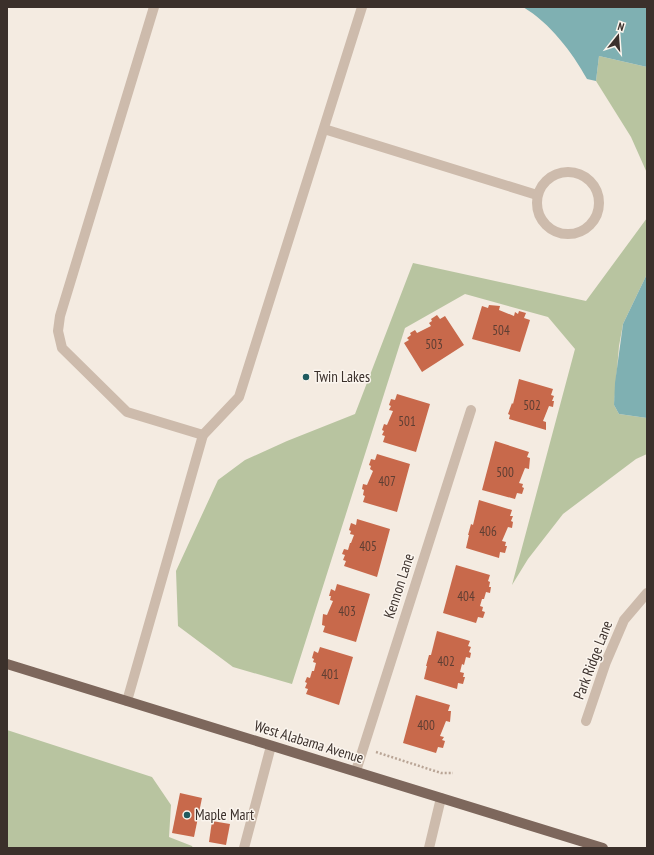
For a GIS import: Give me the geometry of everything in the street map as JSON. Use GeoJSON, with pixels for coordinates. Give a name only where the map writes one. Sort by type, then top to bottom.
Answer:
{"type":"FeatureCollection","features":[{"type":"Feature","properties":{"kind":"main road","name":"West Alabama Avenue"},"geometry":{"type":"LineString","coordinates":[[7,664],[603,848]]}},
{"type":"Feature","properties":{"kind":"street"},"geometry":{"type":"LineString","coordinates":[[154,7],[60,316],[58,331],[62,348],[127,412],[203,435]]}},
{"type":"Feature","properties":{"kind":"street"},"geometry":{"type":"LineString","coordinates":[[127,701],[203,435],[239,397],[362,7]]}},
{"type":"Feature","properties":{"kind":"street"},"geometry":{"type":"LineString","coordinates":[[324,129],[537,195]]}},
{"type":"Feature","properties":{"kind":"street"},"geometry":{"type":"LineString","coordinates":[[564,173],[580,174],[589,180],[596,189],[599,199],[599,210],[595,220],[588,228],[578,233],[568,235],[559,234],[550,230],[543,223],[538,214],[536,205],[537,195],[542,185],[549,178],[564,173]]}},
{"type":"Feature","properties":{"kind":"street","name":"Kennon Lane"},"geometry":{"type":"LineString","coordinates":[[356,771],[471,410]]}},
{"type":"Feature","properties":{"kind":"street","name":"Park Ridge Lane"},"geometry":{"type":"LineString","coordinates":[[586,721],[609,656],[624,620],[647,593]]}},
{"type":"Feature","properties":{"kind":"street"},"geometry":{"type":"LineString","coordinates":[[244,848],[271,746]]}},
{"type":"Feature","properties":{"kind":"street"},"geometry":{"type":"LineString","coordinates":[[429,848],[441,798]]}},
{"type":"Feature","properties":{"kind":"path"},"geometry":{"type":"LineString","coordinates":[[363,748],[441,773],[453,773]]}},
{"type":"Feature","properties":{"kind":"green space"},"geometry":{"type":"Polygon","coordinates":[[[599,56],[647,67],[647,173],[631,137],[596,81],[599,56]]]}},
{"type":"Feature","properties":{"kind":"green space"},"geometry":{"type":"Polygon","coordinates":[[[647,218],[647,274],[623,324],[619,346],[614,405],[619,414],[647,418],[647,454],[636,459],[563,514],[528,559],[512,585],[575,349],[548,317],[465,294],[405,328],[292,684],[233,667],[178,626],[176,571],[218,480],[245,460],[287,441],[355,414],[413,263],[586,301],[647,218]]]}},
{"type":"Feature","properties":{"kind":"green space"},"geometry":{"type":"Polygon","coordinates":[[[7,730],[152,777],[171,805],[169,837],[192,846],[193,848],[7,848],[7,730]]]}},
{"type":"Feature","properties":{"kind":"water"},"geometry":{"type":"Polygon","coordinates":[[[523,7],[647,7],[647,67],[599,56],[596,81],[587,79],[560,39],[542,21],[523,7]]]}},
{"type":"Feature","properties":{"kind":"water"},"geometry":{"type":"Polygon","coordinates":[[[647,274],[647,418],[619,414],[614,405],[615,383],[623,324],[647,274]]]}},
{"type":"Feature","properties":{"kind":"building"},"geometry":{"type":"Polygon","coordinates":[[[489,305],[500,306],[499,310],[514,316],[515,312],[518,314],[519,311],[526,313],[524,318],[530,320],[520,352],[472,339],[482,306],[488,308],[489,305]]]}},
{"type":"Feature","properties":{"kind":"building"},"geometry":{"type":"Polygon","coordinates":[[[437,315],[440,319],[445,316],[464,345],[422,372],[404,343],[409,340],[407,338],[411,335],[410,333],[415,330],[417,333],[431,326],[429,323],[432,321],[431,319],[437,315]]]}},
{"type":"Feature","properties":{"kind":"building"},"geometry":{"type":"Polygon","coordinates":[[[519,379],[553,389],[551,395],[554,396],[552,401],[554,401],[553,407],[549,406],[543,421],[546,422],[546,430],[509,419],[510,415],[508,414],[512,403],[513,404],[519,379]]]}},
{"type":"Feature","properties":{"kind":"building"},"geometry":{"type":"Polygon","coordinates":[[[397,394],[430,404],[416,452],[383,442],[385,436],[382,435],[384,431],[382,430],[384,424],[387,425],[393,411],[389,410],[391,406],[389,405],[391,399],[395,400],[397,394]]]}},
{"type":"Feature","properties":{"kind":"building"},"geometry":{"type":"Polygon","coordinates":[[[495,441],[529,452],[527,457],[530,458],[529,469],[525,468],[519,483],[523,484],[522,487],[524,488],[522,494],[517,493],[515,499],[482,490],[495,441]]]}},
{"type":"Feature","properties":{"kind":"building"},"geometry":{"type":"Polygon","coordinates":[[[377,454],[410,464],[397,512],[363,502],[365,496],[363,495],[364,490],[362,489],[363,484],[367,485],[373,471],[370,469],[371,466],[369,465],[371,459],[375,460],[377,454]]]}},
{"type":"Feature","properties":{"kind":"building"},"geometry":{"type":"Polygon","coordinates":[[[479,500],[512,510],[510,516],[513,516],[511,521],[513,522],[512,528],[508,527],[502,541],[506,542],[505,546],[507,546],[505,553],[500,552],[499,558],[466,548],[468,535],[471,524],[473,525],[479,500]]]}},
{"type":"Feature","properties":{"kind":"building"},"geometry":{"type":"Polygon","coordinates":[[[357,519],[390,529],[377,577],[344,566],[346,561],[343,560],[345,555],[342,554],[344,549],[348,550],[354,535],[350,534],[351,531],[349,530],[351,523],[356,525],[357,519]]]}},
{"type":"Feature","properties":{"kind":"building"},"geometry":{"type":"Polygon","coordinates":[[[456,565],[490,575],[488,581],[490,582],[489,587],[491,587],[490,593],[486,592],[480,606],[483,607],[482,611],[485,612],[483,618],[478,617],[476,623],[443,613],[456,565]]]}},
{"type":"Feature","properties":{"kind":"building"},"geometry":{"type":"Polygon","coordinates":[[[337,584],[370,594],[356,642],[323,632],[325,626],[322,625],[323,614],[327,615],[333,601],[330,600],[331,596],[329,596],[331,589],[335,591],[337,584]]]}},
{"type":"Feature","properties":{"kind":"building"},"geometry":{"type":"Polygon","coordinates":[[[437,631],[470,641],[468,646],[471,647],[469,652],[471,653],[470,658],[466,657],[460,672],[464,673],[463,677],[465,677],[463,684],[458,683],[457,689],[424,679],[426,666],[429,655],[431,655],[437,631]]]}},
{"type":"Feature","properties":{"kind":"building"},"geometry":{"type":"Polygon","coordinates":[[[320,647],[353,657],[339,705],[306,694],[308,689],[305,688],[307,683],[305,682],[307,677],[310,678],[316,663],[313,662],[314,659],[312,658],[314,651],[318,653],[320,647]]]}},
{"type":"Feature","properties":{"kind":"building"},"geometry":{"type":"Polygon","coordinates":[[[416,695],[450,705],[448,711],[451,711],[450,722],[446,721],[440,736],[444,737],[442,740],[445,741],[443,748],[438,747],[436,753],[403,743],[416,695]]]}},
{"type":"Feature","properties":{"kind":"building","name":"Maple Mart"},"geometry":{"type":"Polygon","coordinates":[[[180,793],[202,798],[194,837],[172,833],[180,793]]]}},
{"type":"Feature","properties":{"kind":"building"},"geometry":{"type":"Polygon","coordinates":[[[212,821],[230,824],[226,845],[209,842],[212,821]]]}},
{"type":"Feature","properties":{"kind":"place","name":"Twin Lakes"},"geometry":{"type":"Point","coordinates":[306,377]}},
{"type":"Feature","properties":{"kind":"place","name":"Maple Mart"},"geometry":{"type":"Point","coordinates":[187,815]}}]}
